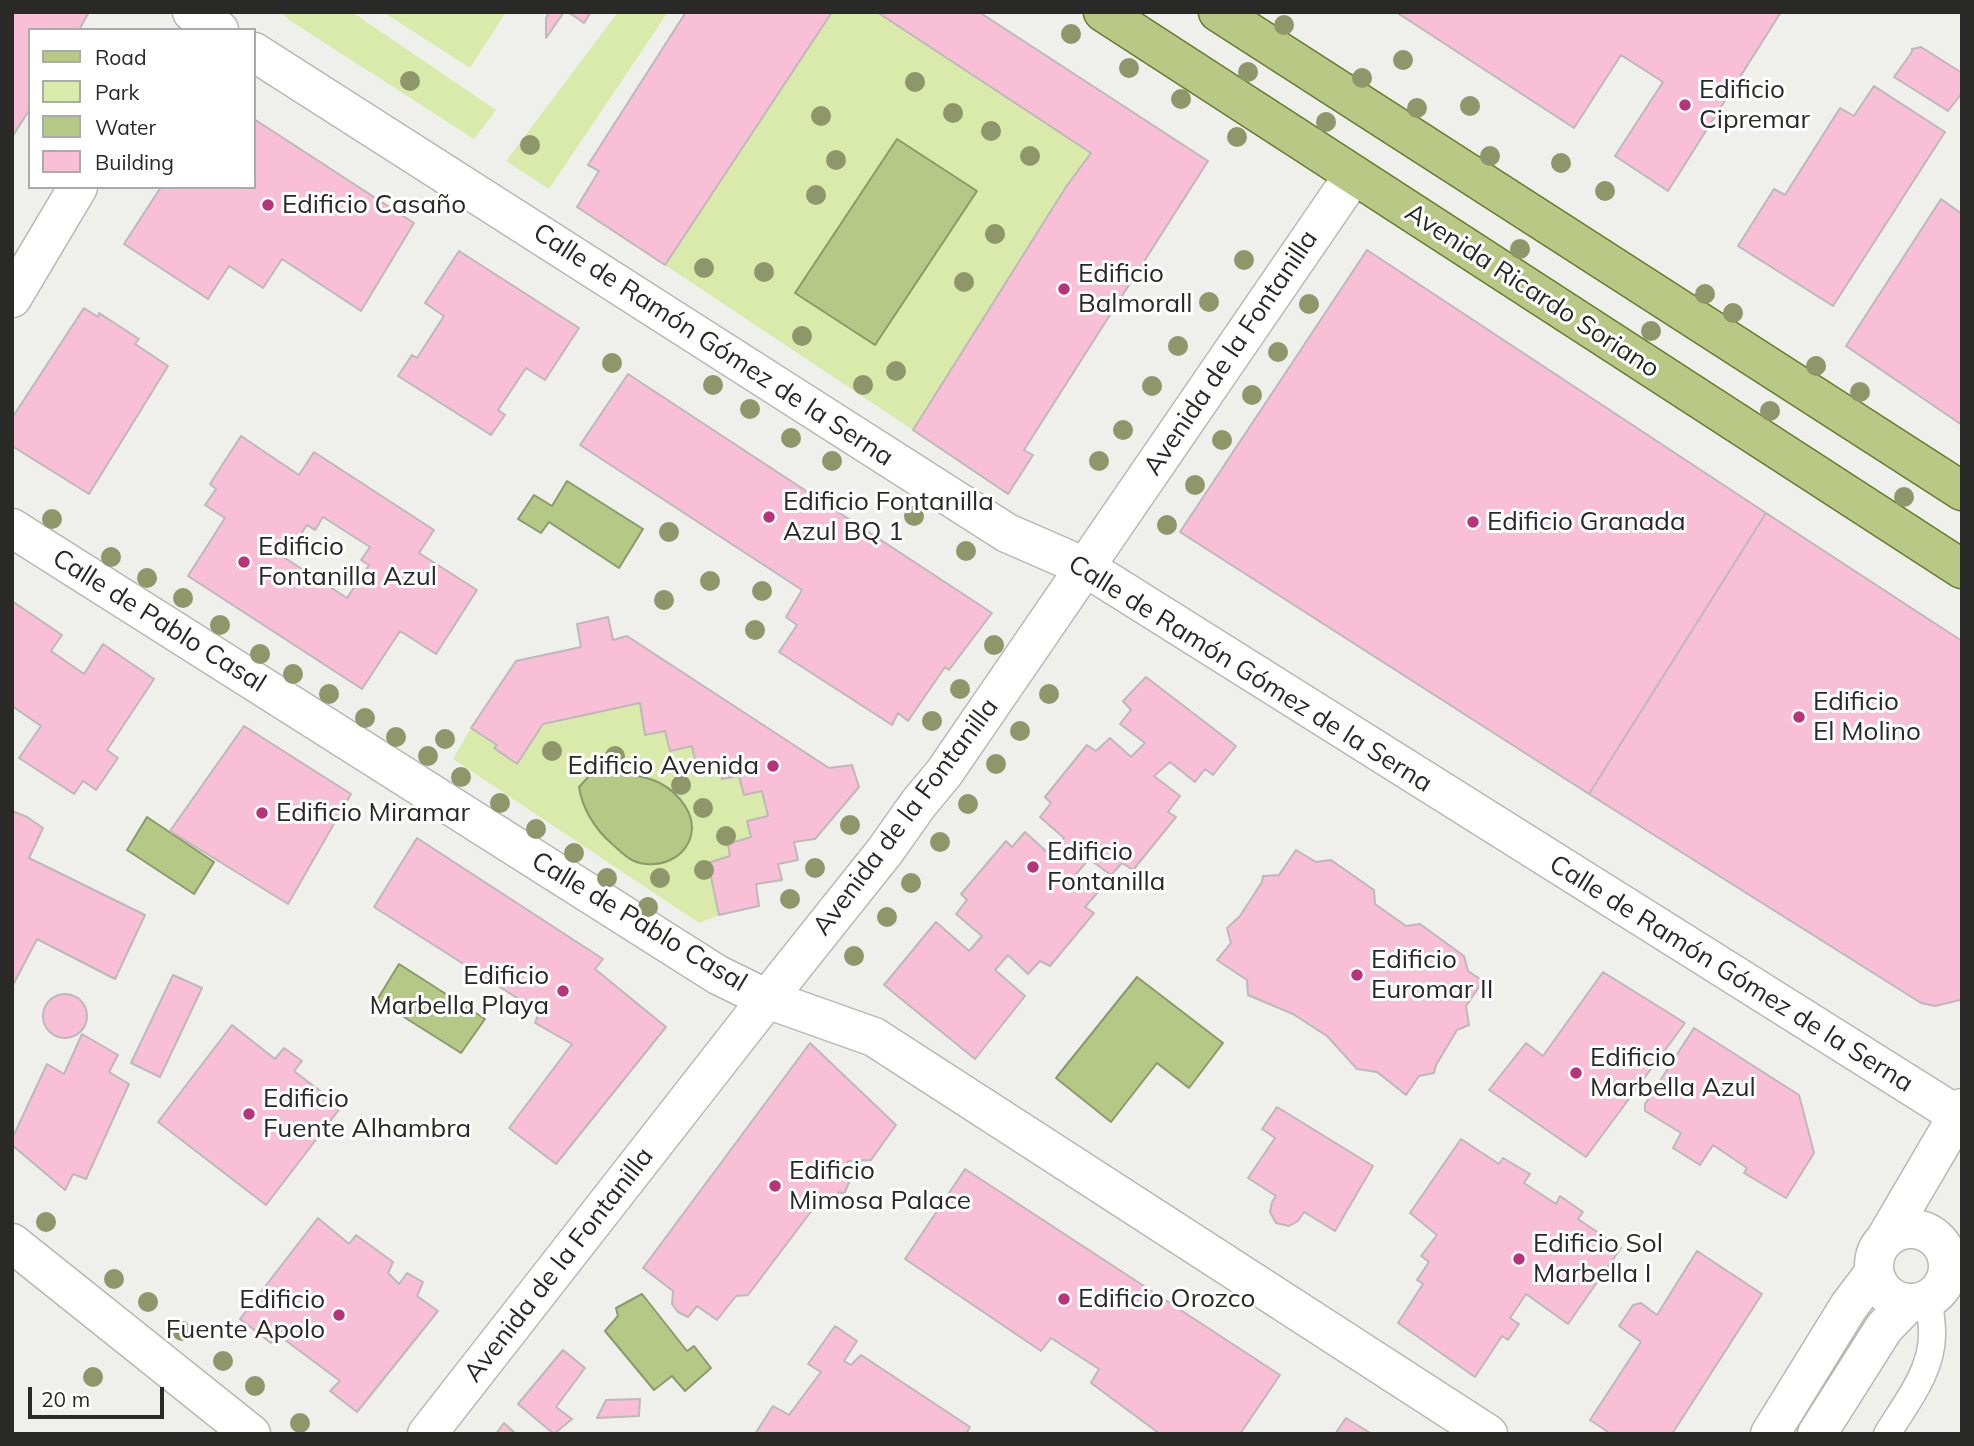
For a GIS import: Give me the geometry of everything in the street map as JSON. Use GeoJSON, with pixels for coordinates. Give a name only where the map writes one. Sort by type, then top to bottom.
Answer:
{"type":"FeatureCollection","features":[{"type":"Feature","properties":{"kind":"main road","name":"Avenida Ricardo Soriano"},"geometry":{"type":"LineString","coordinates":[[1102,12],[1962,569]]}},
{"type":"Feature","properties":{"kind":"main road"},"geometry":{"type":"LineString","coordinates":[[1218,12],[1962,491]]}},
{"type":"Feature","properties":{"kind":"street"},"geometry":{"type":"LineString","coordinates":[[173,28],[182,12]]}},
{"type":"Feature","properties":{"kind":"street"},"geometry":{"type":"LineString","coordinates":[[192,12],[216,28]]}},
{"type":"Feature","properties":{"kind":"street","name":"Calle de Ramón Gómez de la Serna"},"geometry":{"type":"LineString","coordinates":[[256,53],[1007,533],[1085,567],[1960,1114]]}},
{"type":"Feature","properties":{"kind":"street","name":"Avenida de la Fontanilla"},"geometry":{"type":"LineString","coordinates":[[427,1434],[944,773],[1353,176]]}},
{"type":"Feature","properties":{"kind":"street"},"geometry":{"type":"LineString","coordinates":[[12,298],[77,189]]}},
{"type":"Feature","properties":{"kind":"street","name":"Calle de Pablo Casal"},"geometry":{"type":"LineString","coordinates":[[12,528],[718,975],[766,999],[874,1037],[1488,1434]]}},
{"type":"Feature","properties":{"kind":"street"},"geometry":{"type":"LineString","coordinates":[[1938,1289],[1896,1300],[1886,1294],[1879,1284],[1879,1257],[1960,1114]]}},
{"type":"Feature","properties":{"kind":"street"},"geometry":{"type":"LineString","coordinates":[[1817,1434],[1884,1328],[1938,1289],[1962,1219]]}},
{"type":"Feature","properties":{"kind":"street"},"geometry":{"type":"LineString","coordinates":[[1770,1434],[1893,1233],[1915,1229],[1936,1238],[1943,1248],[1938,1289]]}},
{"type":"Feature","properties":{"kind":"street"},"geometry":{"type":"LineString","coordinates":[[12,1243],[251,1434]]}},
{"type":"Feature","properties":{"kind":"lane"},"geometry":{"type":"LineString","coordinates":[[1887,1434],[1920,1379],[1929,1356],[1938,1289]]}},
{"type":"Feature","properties":{"kind":"green space"},"geometry":{"type":"Polygon","coordinates":[[[282,12],[352,12],[496,110],[474,139],[289,20],[282,12]]]}},
{"type":"Feature","properties":{"kind":"green space"},"geometry":{"type":"Polygon","coordinates":[[[383,12],[506,12],[470,68],[383,12]]]}},
{"type":"Feature","properties":{"kind":"green space"},"geometry":{"type":"Polygon","coordinates":[[[618,12],[668,12],[549,189],[506,161],[618,12]]]}},
{"type":"Feature","properties":{"kind":"green space"},"geometry":{"type":"Polygon","coordinates":[[[832,12],[877,12],[1091,153],[1066,187],[913,430],[665,265],[832,12]]]}},
{"type":"Feature","properties":{"kind":"green space"},"geometry":{"type":"Polygon","coordinates":[[[640,703],[646,735],[665,731],[671,751],[692,746],[696,764],[718,760],[722,779],[739,776],[744,795],[762,791],[768,816],[747,821],[751,837],[730,856],[708,863],[719,915],[699,923],[453,759],[471,728],[497,745],[495,749],[517,763],[543,724],[640,703]],[[611,772],[590,775],[581,796],[601,832],[620,851],[644,863],[658,865],[687,812],[674,793],[638,776],[611,772]]]}},
{"type":"Feature","properties":{"kind":"water"},"geometry":{"type":"Polygon","coordinates":[[[897,139],[977,191],[875,345],[795,293],[897,139]]]}},
{"type":"Feature","properties":{"kind":"water"},"geometry":{"type":"Polygon","coordinates":[[[567,481],[643,529],[619,568],[549,522],[541,533],[518,519],[534,495],[552,506],[567,481]]]}},
{"type":"Feature","properties":{"kind":"water"},"geometry":{"type":"Polygon","coordinates":[[[611,772],[653,780],[667,788],[685,805],[692,828],[686,847],[679,854],[661,863],[641,863],[626,856],[600,831],[586,810],[579,787],[590,775],[611,772]]]}},
{"type":"Feature","properties":{"kind":"water"},"geometry":{"type":"Polygon","coordinates":[[[147,817],[214,862],[194,894],[127,850],[147,817]]]}},
{"type":"Feature","properties":{"kind":"water"},"geometry":{"type":"Polygon","coordinates":[[[399,964],[485,1019],[461,1053],[377,1000],[399,964]]]}},
{"type":"Feature","properties":{"kind":"water"},"geometry":{"type":"Polygon","coordinates":[[[1137,977],[1223,1043],[1189,1088],[1157,1063],[1111,1122],[1056,1078],[1137,977]]]}},
{"type":"Feature","properties":{"kind":"water"},"geometry":{"type":"Polygon","coordinates":[[[642,1294],[687,1351],[694,1346],[711,1368],[685,1391],[672,1376],[654,1390],[605,1331],[618,1316],[616,1308],[642,1294]]]}},
{"type":"Feature","properties":{"kind":"building"},"geometry":{"type":"Polygon","coordinates":[[[12,12],[89,12],[80,28],[28,28],[28,112],[12,137],[12,12]]]}},
{"type":"Feature","properties":{"kind":"building"},"geometry":{"type":"Polygon","coordinates":[[[549,12],[564,12],[546,38],[546,18],[549,12]]]}},
{"type":"Feature","properties":{"kind":"building"},"geometry":{"type":"Polygon","coordinates":[[[568,12],[591,12],[584,23],[568,12]]]}},
{"type":"Feature","properties":{"kind":"building"},"geometry":{"type":"Polygon","coordinates":[[[686,12],[832,12],[665,265],[577,207],[599,171],[588,165],[686,12]]]}},
{"type":"Feature","properties":{"kind":"building","name":"Edificio Balmorall"},"geometry":{"type":"Polygon","coordinates":[[[877,12],[979,12],[1208,161],[1024,450],[1033,455],[1008,494],[913,430],[1066,187],[1091,153],[877,12]]]}},
{"type":"Feature","properties":{"kind":"building","name":"Edificio Cipremar"},"geometry":{"type":"Polygon","coordinates":[[[1396,12],[1781,12],[1668,191],[1615,156],[1663,82],[1621,55],[1574,128],[1396,12]]]}},
{"type":"Feature","properties":{"kind":"building"},"geometry":{"type":"Polygon","coordinates":[[[1921,47],[1962,73],[1962,93],[1948,111],[1894,77],[1912,49],[1921,47]]]}},
{"type":"Feature","properties":{"kind":"building"},"geometry":{"type":"Polygon","coordinates":[[[1874,86],[1945,132],[1833,306],[1738,246],[1774,189],[1785,195],[1840,108],[1854,116],[1874,86]]]}},
{"type":"Feature","properties":{"kind":"building","name":"Edificio Casaño"},"geometry":{"type":"Polygon","coordinates":[[[256,120],[414,223],[361,311],[282,259],[263,288],[229,266],[208,299],[124,244],[160,189],[256,189],[256,120]]]}},
{"type":"Feature","properties":{"kind":"building"},"geometry":{"type":"Polygon","coordinates":[[[1941,199],[1962,214],[1962,425],[1846,346],[1941,199]]]}},
{"type":"Feature","properties":{"kind":"building","name":"Edificio Granada"},"geometry":{"type":"Polygon","coordinates":[[[1367,250],[1766,513],[1589,794],[1180,532],[1367,250]]]}},
{"type":"Feature","properties":{"kind":"building"},"geometry":{"type":"Polygon","coordinates":[[[459,251],[579,328],[545,380],[526,368],[498,410],[505,415],[491,435],[398,376],[412,355],[417,358],[444,316],[425,303],[459,251]]]}},
{"type":"Feature","properties":{"kind":"building"},"geometry":{"type":"Polygon","coordinates":[[[84,308],[98,317],[99,313],[139,339],[135,344],[168,366],[89,494],[12,446],[12,418],[84,308]]]}},
{"type":"Feature","properties":{"kind":"building","name":"Edificio Fontanilla Azul BQ 1"},"geometry":{"type":"Polygon","coordinates":[[[628,374],[992,613],[949,670],[945,667],[908,721],[898,713],[892,725],[779,652],[797,625],[786,617],[802,590],[580,445],[628,374]]]}},
{"type":"Feature","properties":{"kind":"building","name":"Edificio Fontanilla Azul"},"geometry":{"type":"Polygon","coordinates":[[[241,436],[299,475],[314,452],[434,530],[419,553],[477,590],[436,654],[400,631],[362,689],[188,576],[225,518],[205,505],[216,489],[210,484],[241,436]],[[323,517],[315,530],[307,525],[285,558],[347,598],[369,565],[361,560],[370,547],[323,517]]]}},
{"type":"Feature","properties":{"kind":"building","name":"Edificio El Molino"},"geometry":{"type":"Polygon","coordinates":[[[1766,513],[1962,641],[1960,1000],[1935,1006],[1921,1003],[1589,794],[1766,513]]]}},
{"type":"Feature","properties":{"kind":"building"},"geometry":{"type":"Polygon","coordinates":[[[12,601],[62,635],[51,651],[84,674],[103,644],[154,679],[107,750],[118,758],[96,790],[83,781],[74,794],[19,758],[41,726],[12,706],[12,601]]]}},
{"type":"Feature","properties":{"kind":"building","name":"Edificio Avenida"},"geometry":{"type":"Polygon","coordinates":[[[608,617],[613,640],[627,636],[829,768],[852,765],[859,787],[815,839],[794,842],[798,860],[778,864],[782,880],[756,884],[759,906],[719,915],[708,863],[730,856],[728,844],[751,837],[747,821],[768,816],[762,791],[744,795],[739,776],[722,779],[718,760],[696,765],[692,746],[670,751],[665,731],[645,735],[640,703],[543,724],[517,764],[494,748],[497,745],[471,728],[516,661],[581,647],[577,624],[608,617]]]}},
{"type":"Feature","properties":{"kind":"building","name":"Edificio Fontanilla"},"geometry":{"type":"Polygon","coordinates":[[[1146,677],[1236,746],[1213,775],[1205,769],[1195,782],[1170,762],[1154,776],[1180,796],[1168,812],[1176,817],[1133,870],[1122,863],[1111,875],[1089,859],[1076,874],[1099,891],[1085,907],[1094,913],[1050,966],[1040,961],[1028,974],[1008,955],[995,970],[1025,996],[975,1059],[884,985],[936,922],[969,951],[982,936],[956,914],[967,900],[961,894],[1006,841],[1012,847],[1025,832],[1049,854],[1064,838],[1040,817],[1051,803],[1045,797],[1087,745],[1096,751],[1110,738],[1131,757],[1145,743],[1120,724],[1131,710],[1123,701],[1146,677]]]}},
{"type":"Feature","properties":{"kind":"building","name":"Edificio Miramar"},"geometry":{"type":"Polygon","coordinates":[[[244,726],[351,794],[288,904],[170,831],[244,726]]]}},
{"type":"Feature","properties":{"kind":"building"},"geometry":{"type":"Polygon","coordinates":[[[12,811],[43,828],[29,858],[145,915],[115,979],[37,939],[12,987],[12,811]]]}},
{"type":"Feature","properties":{"kind":"building","name":"Edificio Marbella Playa"},"geometry":{"type":"Polygon","coordinates":[[[417,838],[603,959],[595,969],[666,1027],[556,1164],[509,1128],[572,1044],[535,1023],[539,1012],[374,907],[417,838]]]}},
{"type":"Feature","properties":{"kind":"building","name":"Edificio Euromar II"},"geometry":{"type":"Polygon","coordinates":[[[1296,850],[1316,862],[1331,860],[1374,890],[1375,904],[1406,926],[1420,924],[1464,956],[1468,971],[1483,981],[1466,1006],[1469,1025],[1457,1030],[1434,1073],[1419,1076],[1406,1095],[1377,1072],[1357,1069],[1327,1036],[1293,1014],[1248,995],[1247,980],[1217,960],[1231,943],[1227,928],[1240,916],[1262,882],[1263,876],[1279,875],[1296,850]]]}},
{"type":"Feature","properties":{"kind":"building","name":"Edificio Marbella Azul"},"geometry":{"type":"Polygon","coordinates":[[[1603,972],[1685,1023],[1586,1157],[1489,1090],[1526,1043],[1543,1056],[1603,972]]]}},
{"type":"Feature","properties":{"kind":"building"},"geometry":{"type":"Polygon","coordinates":[[[173,975],[202,988],[160,1077],[131,1063],[173,975]]]}},
{"type":"Feature","properties":{"kind":"building"},"geometry":{"type":"Polygon","coordinates":[[[65,994],[80,1001],[87,1016],[80,1031],[65,1038],[50,1031],[43,1016],[50,1001],[65,994]]]}},
{"type":"Feature","properties":{"kind":"building","name":"Edificio Fuente Alhambra"},"geometry":{"type":"Polygon","coordinates":[[[232,1025],[275,1059],[284,1048],[302,1061],[294,1071],[341,1107],[266,1205],[158,1122],[232,1025]]]}},
{"type":"Feature","properties":{"kind":"building"},"geometry":{"type":"Polygon","coordinates":[[[1694,1028],[1799,1095],[1814,1153],[1786,1198],[1744,1173],[1747,1168],[1713,1145],[1700,1165],[1673,1148],[1681,1133],[1645,1111],[1645,1104],[1694,1028]]]}},
{"type":"Feature","properties":{"kind":"building"},"geometry":{"type":"Polygon","coordinates":[[[82,1034],[118,1055],[109,1072],[129,1084],[86,1179],[73,1174],[65,1190],[12,1145],[12,1139],[47,1064],[64,1074],[82,1034]]]}},
{"type":"Feature","properties":{"kind":"building","name":"Edificio Mimosa Palace"},"geometry":{"type":"Polygon","coordinates":[[[810,1043],[896,1125],[871,1160],[848,1161],[840,1173],[850,1180],[844,1194],[839,1192],[828,1206],[819,1201],[748,1295],[736,1296],[717,1320],[697,1306],[688,1317],[678,1312],[672,1304],[673,1291],[643,1268],[810,1043]]]}},
{"type":"Feature","properties":{"kind":"building"},"geometry":{"type":"Polygon","coordinates":[[[1277,1107],[1373,1166],[1335,1231],[1304,1212],[1298,1221],[1289,1226],[1276,1223],[1270,1212],[1276,1196],[1248,1178],[1275,1138],[1262,1129],[1277,1107]]]}},
{"type":"Feature","properties":{"kind":"building","name":"Edificio Sol Marbella I"},"geometry":{"type":"Polygon","coordinates":[[[1461,1139],[1499,1164],[1503,1158],[1530,1174],[1524,1183],[1556,1204],[1560,1196],[1583,1212],[1578,1219],[1621,1248],[1568,1324],[1526,1294],[1510,1318],[1519,1324],[1508,1340],[1502,1336],[1475,1377],[1398,1323],[1423,1284],[1417,1280],[1429,1262],[1421,1256],[1437,1235],[1410,1213],[1461,1139]]]}},
{"type":"Feature","properties":{"kind":"building","name":"Edificio Orozco"},"geometry":{"type":"Polygon","coordinates":[[[965,1169],[1280,1375],[1240,1434],[1160,1434],[1091,1383],[1099,1369],[1051,1338],[1041,1351],[905,1259],[965,1169]]]}},
{"type":"Feature","properties":{"kind":"building","name":"Edificio Fuente Apolo"},"geometry":{"type":"Polygon","coordinates":[[[318,1218],[349,1244],[356,1235],[393,1262],[388,1273],[399,1284],[407,1273],[423,1282],[417,1296],[438,1311],[357,1412],[330,1391],[340,1381],[277,1334],[271,1343],[240,1319],[318,1218]]]}},
{"type":"Feature","properties":{"kind":"building"},"geometry":{"type":"Polygon","coordinates":[[[1697,1251],[1762,1294],[1672,1434],[1611,1434],[1590,1420],[1641,1342],[1619,1326],[1633,1305],[1641,1303],[1657,1315],[1697,1251]]]}},
{"type":"Feature","properties":{"kind":"building"},"geometry":{"type":"Polygon","coordinates":[[[835,1326],[857,1341],[844,1361],[851,1365],[861,1355],[970,1427],[966,1434],[755,1434],[773,1406],[789,1415],[821,1372],[808,1364],[835,1326]]]}},
{"type":"Feature","properties":{"kind":"building"},"geometry":{"type":"Polygon","coordinates":[[[563,1350],[585,1368],[556,1407],[572,1419],[554,1434],[518,1404],[563,1350]]]}},
{"type":"Feature","properties":{"kind":"building"},"geometry":{"type":"Polygon","coordinates":[[[640,1399],[639,1416],[597,1418],[606,1400],[640,1399]]]}},
{"type":"Feature","properties":{"kind":"building"},"geometry":{"type":"Polygon","coordinates":[[[1346,1418],[1372,1434],[1335,1434],[1346,1418]]]}},
{"type":"Feature","properties":{"kind":"building"},"geometry":{"type":"Polygon","coordinates":[[[504,1423],[516,1434],[496,1434],[504,1423]]]}},
{"type":"Feature","properties":{"kind":"place","name":"Edificio Cipremar"},"geometry":{"type":"Point","coordinates":[1685,105]}},
{"type":"Feature","properties":{"kind":"place","name":"Edificio Casaño"},"geometry":{"type":"Point","coordinates":[268,205]}},
{"type":"Feature","properties":{"kind":"place","name":"Edificio Balmorall"},"geometry":{"type":"Point","coordinates":[1064,289]}},
{"type":"Feature","properties":{"kind":"place","name":"Edificio Fontanilla Azul BQ 1"},"geometry":{"type":"Point","coordinates":[769,517]}},
{"type":"Feature","properties":{"kind":"place","name":"Edificio Granada"},"geometry":{"type":"Point","coordinates":[1473,522]}},
{"type":"Feature","properties":{"kind":"place","name":"Edificio Fontanilla Azul"},"geometry":{"type":"Point","coordinates":[244,562]}},
{"type":"Feature","properties":{"kind":"place","name":"Edificio El Molino"},"geometry":{"type":"Point","coordinates":[1799,717]}},
{"type":"Feature","properties":{"kind":"place","name":"Edificio Avenida"},"geometry":{"type":"Point","coordinates":[773,766]}},
{"type":"Feature","properties":{"kind":"place","name":"Edificio Miramar"},"geometry":{"type":"Point","coordinates":[262,813]}},
{"type":"Feature","properties":{"kind":"place","name":"Edificio Fontanilla"},"geometry":{"type":"Point","coordinates":[1033,867]}},
{"type":"Feature","properties":{"kind":"place","name":"Edificio Euromar II"},"geometry":{"type":"Point","coordinates":[1357,975]}},
{"type":"Feature","properties":{"kind":"place","name":"Edificio Marbella Playa"},"geometry":{"type":"Point","coordinates":[563,991]}},
{"type":"Feature","properties":{"kind":"place","name":"Edificio Marbella Azul"},"geometry":{"type":"Point","coordinates":[1576,1073]}},
{"type":"Feature","properties":{"kind":"place","name":"Edificio Fuente Alhambra"},"geometry":{"type":"Point","coordinates":[249,1114]}},
{"type":"Feature","properties":{"kind":"place","name":"Edificio Mimosa Palace"},"geometry":{"type":"Point","coordinates":[775,1186]}},
{"type":"Feature","properties":{"kind":"place","name":"Edificio Sol Marbella I"},"geometry":{"type":"Point","coordinates":[1519,1259]}},
{"type":"Feature","properties":{"kind":"place","name":"Edificio Orozco"},"geometry":{"type":"Point","coordinates":[1064,1299]}},
{"type":"Feature","properties":{"kind":"place","name":"Edificio Fuente Apolo"},"geometry":{"type":"Point","coordinates":[339,1315]}}]}
